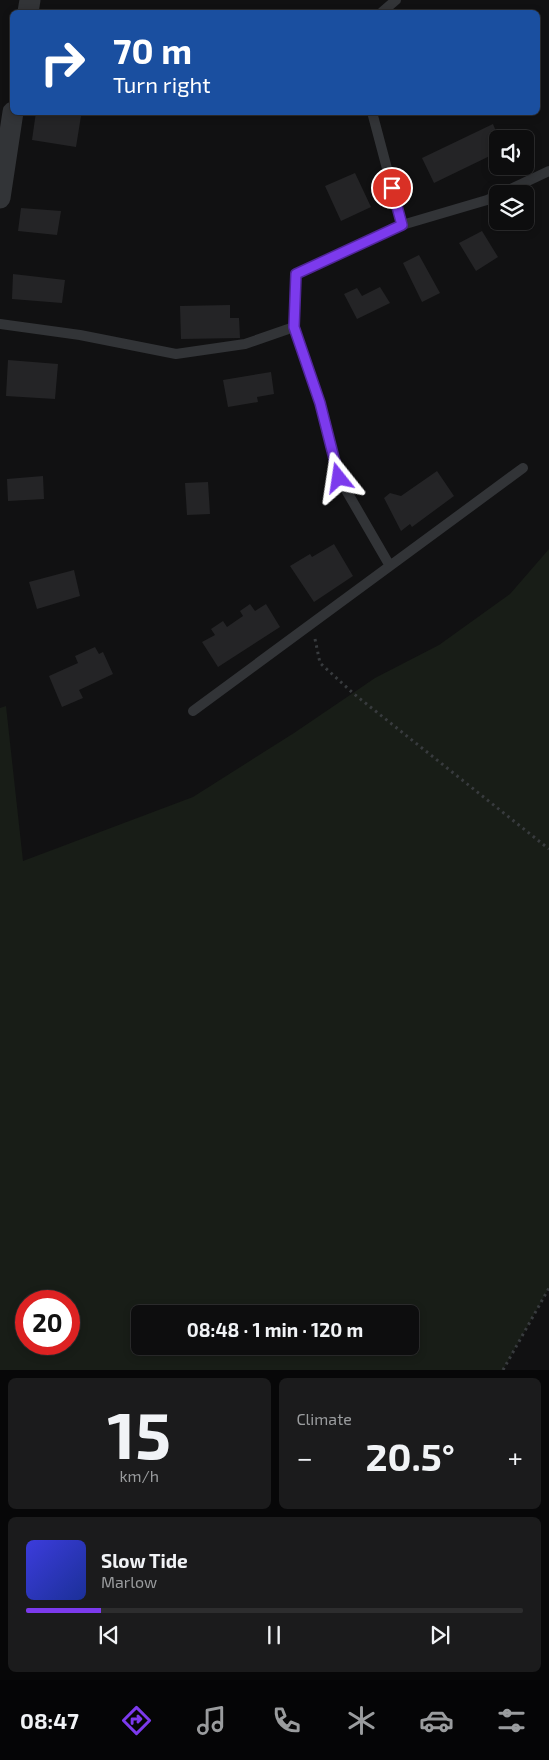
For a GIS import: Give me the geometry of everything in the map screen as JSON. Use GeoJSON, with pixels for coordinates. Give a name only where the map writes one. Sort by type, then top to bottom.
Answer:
{"type":"FeatureCollection","features":[{"type":"Feature","properties":{"kind":"street"},"geometry":{"type":"LineString","coordinates":[[0,198],[13,115]]}},
{"type":"Feature","properties":{"kind":"lane"},"geometry":{"type":"LineString","coordinates":[[384,10],[396,0]]}},
{"type":"Feature","properties":{"kind":"lane"},"geometry":{"type":"LineString","coordinates":[[373,115],[402,225]]}},
{"type":"Feature","properties":{"kind":"lane"},"geometry":{"type":"LineString","coordinates":[[519,185],[549,171]]}},
{"type":"Feature","properties":{"kind":"lane"},"geometry":{"type":"LineString","coordinates":[[390,566],[339,478],[320,403],[294,327],[296,274],[402,225],[489,199]]}},
{"type":"Feature","properties":{"kind":"lane"},"geometry":{"type":"LineString","coordinates":[[0,324],[80,335],[176,354],[245,344],[294,327]]}},
{"type":"Feature","properties":{"kind":"lane"},"geometry":{"type":"LineString","coordinates":[[193,710],[523,468]]}},
{"type":"Feature","properties":{"kind":"path"},"geometry":{"type":"LineString","coordinates":[[311,624],[320,663],[354,694],[549,849]]}},
{"type":"Feature","properties":{"kind":"path"},"geometry":{"type":"LineString","coordinates":[[503,1370],[549,1288]]}},
{"type":"Feature","properties":{"kind":"shaded area"},"geometry":{"type":"Polygon","coordinates":[[[549,549],[549,1288],[503,1370],[0,1370],[0,708],[6,706],[23,861],[193,797],[294,733],[375,678],[439,645],[510,594],[549,549]]]}},
{"type":"Feature","properties":{"kind":"building"},"geometry":{"type":"Polygon","coordinates":[[[36,115],[81,116],[76,147],[32,140],[36,115]]]}},
{"type":"Feature","properties":{"kind":"building"},"geometry":{"type":"Polygon","coordinates":[[[493,124],[495,130],[489,130],[489,156],[434,183],[422,158],[493,124]]]}},
{"type":"Feature","properties":{"kind":"building"},"geometry":{"type":"Polygon","coordinates":[[[355,173],[371,207],[341,221],[325,186],[355,173]]]}},
{"type":"Feature","properties":{"kind":"building"},"geometry":{"type":"Polygon","coordinates":[[[21,208],[61,211],[57,235],[18,231],[21,208]]]}},
{"type":"Feature","properties":{"kind":"building"},"geometry":{"type":"Polygon","coordinates":[[[482,231],[498,257],[476,271],[459,243],[482,231]]]}},
{"type":"Feature","properties":{"kind":"building"},"geometry":{"type":"Polygon","coordinates":[[[419,255],[440,293],[422,302],[403,263],[419,255]]]}},
{"type":"Feature","properties":{"kind":"building"},"geometry":{"type":"Polygon","coordinates":[[[13,274],[65,280],[62,303],[12,299],[13,274]]]}},
{"type":"Feature","properties":{"kind":"building"},"geometry":{"type":"Polygon","coordinates":[[[380,287],[390,303],[357,319],[344,294],[357,288],[362,296],[380,287]]]}},
{"type":"Feature","properties":{"kind":"building"},"geometry":{"type":"Polygon","coordinates":[[[230,305],[230,318],[239,318],[240,338],[181,339],[180,306],[230,305]]]}},
{"type":"Feature","properties":{"kind":"building"},"geometry":{"type":"Polygon","coordinates":[[[8,360],[58,364],[55,399],[6,396],[8,360]]]}},
{"type":"Feature","properties":{"kind":"building"},"geometry":{"type":"Polygon","coordinates":[[[271,372],[274,394],[257,397],[258,402],[228,407],[223,380],[271,372]]]}},
{"type":"Feature","properties":{"kind":"building"},"geometry":{"type":"Polygon","coordinates":[[[437,471],[454,496],[412,527],[410,524],[401,531],[384,498],[390,493],[401,496],[437,471]]]}},
{"type":"Feature","properties":{"kind":"building"},"geometry":{"type":"Polygon","coordinates":[[[43,476],[44,499],[8,501],[7,479],[43,476]]]}},
{"type":"Feature","properties":{"kind":"building"},"geometry":{"type":"Polygon","coordinates":[[[208,482],[210,514],[187,515],[185,483],[208,482]]]}},
{"type":"Feature","properties":{"kind":"building"},"geometry":{"type":"Polygon","coordinates":[[[334,544],[353,576],[314,602],[290,566],[310,554],[312,557],[334,544]]]}},
{"type":"Feature","properties":{"kind":"building"},"geometry":{"type":"Polygon","coordinates":[[[74,570],[80,596],[37,609],[29,582],[74,570]]]}},
{"type":"Feature","properties":{"kind":"building"},"geometry":{"type":"Polygon","coordinates":[[[250,604],[255,611],[266,604],[280,627],[218,667],[202,642],[215,635],[211,629],[223,621],[227,627],[243,616],[240,611],[250,604]]]}},
{"type":"Feature","properties":{"kind":"building"},"geometry":{"type":"Polygon","coordinates":[[[95,647],[99,654],[103,652],[113,674],[79,690],[83,698],[62,707],[49,676],[78,663],[75,656],[95,647]]]}},
{"type":"Feature","properties":{"kind":"route"},"geometry":{"type":"LineString","coordinates":[[339,478],[320,403],[294,327],[296,274],[402,225],[392,188]]}}]}
